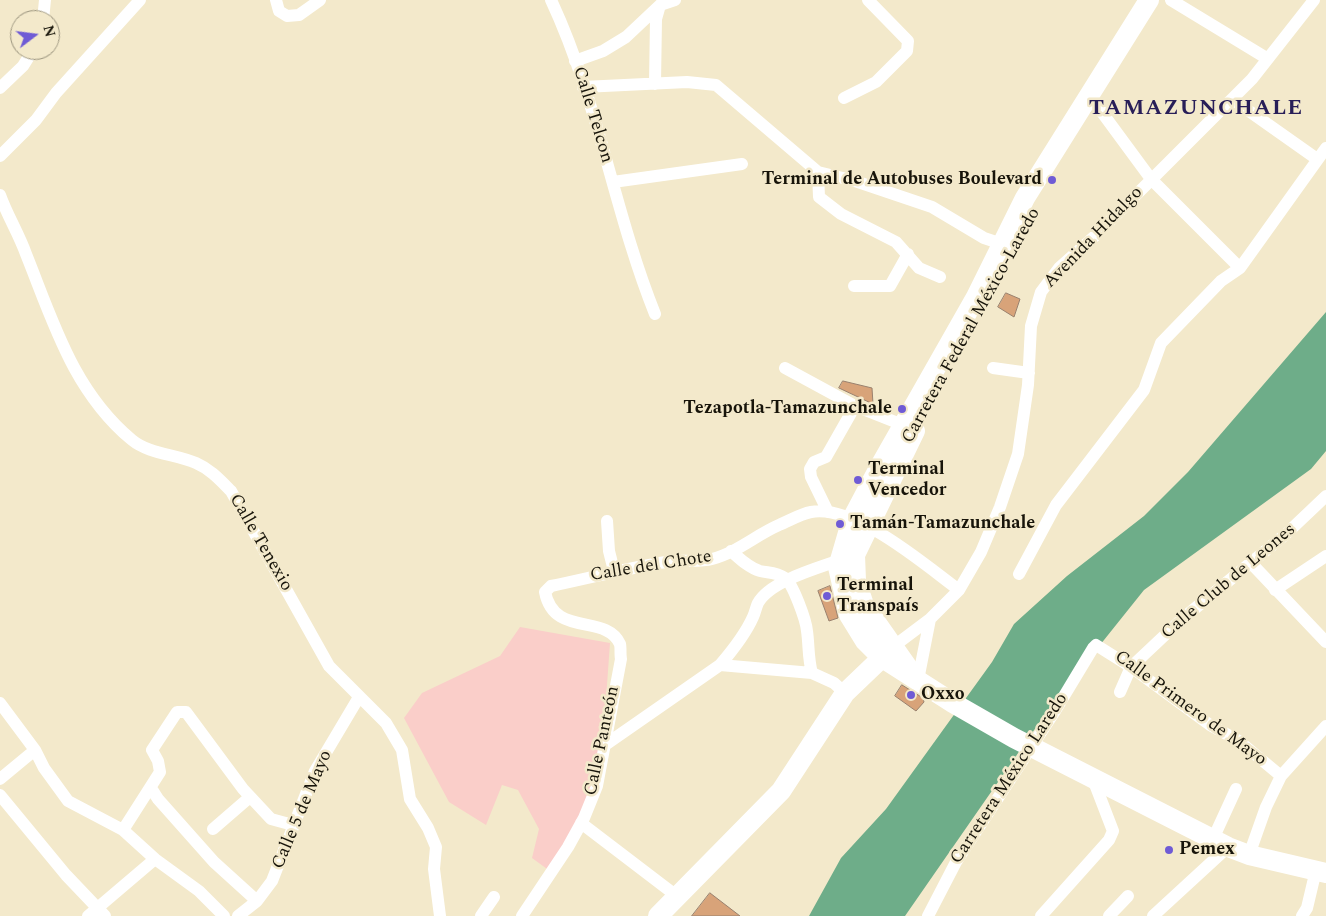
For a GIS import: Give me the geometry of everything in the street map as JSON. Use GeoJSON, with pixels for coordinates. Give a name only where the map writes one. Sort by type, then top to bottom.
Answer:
{"type":"FeatureCollection","features":[{"type":"Feature","properties":{"kind":"main road","name":"Carretera Federal México-Laredo"},"geometry":{"type":"LineString","coordinates":[[1088,777],[953,703],[916,679],[887,651],[864,605],[856,581],[855,554],[860,523],[903,425],[1052,180],[1149,0]]}},
{"type":"Feature","properties":{"kind":"main road","name":"Carretera Federal México-Laredo"},"geometry":{"type":"LineString","coordinates":[[887,651],[865,641],[849,615],[838,567],[840,560],[860,523],[902,455],[980,299],[1002,244],[1026,198],[1164,0]]}},
{"type":"Feature","properties":{"kind":"main road"},"geometry":{"type":"LineString","coordinates":[[658,916],[781,791],[845,693],[887,651]]}},
{"type":"Feature","properties":{"kind":"main road"},"geometry":{"type":"LineString","coordinates":[[1088,777],[1249,855],[1321,871]]}},
{"type":"Feature","properties":{"kind":"street"},"geometry":{"type":"LineString","coordinates":[[0,156],[36,120],[62,85],[140,0]]}},
{"type":"Feature","properties":{"kind":"street"},"geometry":{"type":"LineString","coordinates":[[276,0],[279,11],[287,16],[299,15],[320,0]]}},
{"type":"Feature","properties":{"kind":"street","name":"Calle Telcon"},"geometry":{"type":"LineString","coordinates":[[552,0],[566,31],[613,182],[626,233],[655,314]]}},
{"type":"Feature","properties":{"kind":"street"},"geometry":{"type":"LineString","coordinates":[[576,62],[603,51],[626,37],[660,4],[676,0]]}},
{"type":"Feature","properties":{"kind":"street"},"geometry":{"type":"LineString","coordinates":[[844,98],[876,82],[907,51],[909,46],[908,41],[868,0]]}},
{"type":"Feature","properties":{"kind":"street"},"geometry":{"type":"LineString","coordinates":[[1171,0],[1268,60]]}},
{"type":"Feature","properties":{"kind":"street","name":"Avenida Hidalgo"},"geometry":{"type":"LineString","coordinates":[[887,651],[930,619],[959,590],[981,552],[1000,507],[1018,454],[1028,373],[1031,326],[1040,292],[1059,268],[1232,99],[1268,60],[1314,0]]}},
{"type":"Feature","properties":{"kind":"street"},"geometry":{"type":"LineString","coordinates":[[655,84],[656,19],[660,4]]}},
{"type":"Feature","properties":{"kind":"street"},"geometry":{"type":"LineString","coordinates":[[0,88],[27,60]]}},
{"type":"Feature","properties":{"kind":"street"},"geometry":{"type":"LineString","coordinates":[[583,87],[687,82],[716,85],[818,172],[856,181],[932,207],[984,238],[1002,244]]}},
{"type":"Feature","properties":{"kind":"street"},"geometry":{"type":"LineString","coordinates":[[1232,99],[1318,159]]}},
{"type":"Feature","properties":{"kind":"street"},"geometry":{"type":"LineString","coordinates":[[1093,102],[1151,179],[1240,268]]}},
{"type":"Feature","properties":{"kind":"street"},"geometry":{"type":"LineString","coordinates":[[1019,574],[1056,505],[1144,390],[1161,343],[1221,281],[1240,268],[1326,148]]}},
{"type":"Feature","properties":{"kind":"street"},"geometry":{"type":"LineString","coordinates":[[613,182],[742,164]]}},
{"type":"Feature","properties":{"kind":"street"},"geometry":{"type":"LineString","coordinates":[[818,172],[819,197],[841,214],[896,242],[920,268],[940,276]]}},
{"type":"Feature","properties":{"kind":"street","name":"Calle Tenexio"},"geometry":{"type":"LineString","coordinates":[[0,195],[25,251],[68,360],[89,392],[133,441],[152,450],[196,463],[214,474],[231,491],[329,666],[386,723],[402,750],[410,799],[428,828],[436,848],[434,869],[440,916]]}},
{"type":"Feature","properties":{"kind":"street"},"geometry":{"type":"LineString","coordinates":[[854,286],[890,286],[908,254]]}},
{"type":"Feature","properties":{"kind":"street"},"geometry":{"type":"LineString","coordinates":[[784,368],[855,406],[903,425]]}},
{"type":"Feature","properties":{"kind":"street"},"geometry":{"type":"LineString","coordinates":[[994,368],[1028,373]]}},
{"type":"Feature","properties":{"kind":"street"},"geometry":{"type":"LineString","coordinates":[[828,512],[811,476],[810,469],[814,462],[826,456],[855,406]]}},
{"type":"Feature","properties":{"kind":"street","name":"Calle Club de Leones"},"geometry":{"type":"LineString","coordinates":[[1131,667],[1182,620],[1326,496]]}},
{"type":"Feature","properties":{"kind":"street","name":"Calle del Chote"},"geometry":{"type":"LineString","coordinates":[[544,592],[551,586],[614,570],[670,561],[711,559],[731,551],[762,532],[810,512],[828,512],[860,523],[910,553],[959,590]]}},
{"type":"Feature","properties":{"kind":"street"},"geometry":{"type":"LineString","coordinates":[[607,521],[614,570]]}},
{"type":"Feature","properties":{"kind":"street"},"geometry":{"type":"LineString","coordinates":[[731,551],[761,572],[769,571],[787,579],[793,589],[807,630],[809,662],[812,673]]}},
{"type":"Feature","properties":{"kind":"street"},"geometry":{"type":"LineString","coordinates":[[1275,590],[1326,556]]}},
{"type":"Feature","properties":{"kind":"street"},"geometry":{"type":"LineString","coordinates":[[605,745],[720,665],[740,640],[753,618],[759,602],[787,579],[840,560]]}},
{"type":"Feature","properties":{"kind":"street"},"geometry":{"type":"LineString","coordinates":[[1250,563],[1326,642]]}},
{"type":"Feature","properties":{"kind":"street","name":"Calle Panteón"},"geometry":{"type":"LineString","coordinates":[[522,916],[548,878],[581,823],[597,786],[621,660],[620,645],[612,634],[587,624],[566,621],[546,602],[544,592]]}},
{"type":"Feature","properties":{"kind":"street"},"geometry":{"type":"LineString","coordinates":[[916,679],[930,619]]}},
{"type":"Feature","properties":{"kind":"street","name":"Calle Primero de Mayo"},"geometry":{"type":"LineString","coordinates":[[1096,645],[1131,667],[1178,703],[1238,741],[1281,776]]}},
{"type":"Feature","properties":{"kind":"street","name":"Carretera México Laredo"},"geometry":{"type":"LineString","coordinates":[[928,916],[956,862],[1055,711],[1092,648],[1096,645]]}},
{"type":"Feature","properties":{"kind":"street"},"geometry":{"type":"LineString","coordinates":[[720,665],[812,673],[834,683],[845,693]]}},
{"type":"Feature","properties":{"kind":"street"},"geometry":{"type":"LineString","coordinates":[[1120,692],[1131,667]]}},
{"type":"Feature","properties":{"kind":"street","name":"Calle 5 de Mayo"},"geometry":{"type":"LineString","coordinates":[[238,916],[257,900],[272,881],[316,771],[359,697]]}},
{"type":"Feature","properties":{"kind":"street"},"geometry":{"type":"LineString","coordinates":[[0,703],[35,750],[44,768],[68,801],[123,830],[156,859],[199,891],[224,916]]}},
{"type":"Feature","properties":{"kind":"street"},"geometry":{"type":"LineString","coordinates":[[123,830],[160,772],[158,761],[152,750],[177,712],[181,710],[186,712],[250,797],[271,819],[293,825]]}},
{"type":"Feature","properties":{"kind":"street"},"geometry":{"type":"LineString","coordinates":[[1249,855],[1266,807],[1281,776],[1326,726]]}},
{"type":"Feature","properties":{"kind":"street"},"geometry":{"type":"LineString","coordinates":[[0,779],[35,750]]}},
{"type":"Feature","properties":{"kind":"street"},"geometry":{"type":"LineString","coordinates":[[1041,916],[1109,840],[1113,831],[1088,777]]}},
{"type":"Feature","properties":{"kind":"street"},"geometry":{"type":"LineString","coordinates":[[151,788],[158,799],[214,862],[257,900]]}},
{"type":"Feature","properties":{"kind":"street"},"geometry":{"type":"LineString","coordinates":[[1154,916],[1221,843],[1236,789]]}},
{"type":"Feature","properties":{"kind":"street"},"geometry":{"type":"LineString","coordinates":[[0,795],[97,913],[156,859]]}},
{"type":"Feature","properties":{"kind":"street"},"geometry":{"type":"LineString","coordinates":[[213,829],[250,797]]}},
{"type":"Feature","properties":{"kind":"street"},"geometry":{"type":"LineString","coordinates":[[581,823],[678,897]]}},
{"type":"Feature","properties":{"kind":"street"},"geometry":{"type":"LineString","coordinates":[[1302,916],[1321,871]]}},
{"type":"Feature","properties":{"kind":"street"},"geometry":{"type":"LineString","coordinates":[[1110,916],[1128,896]]}},
{"type":"Feature","properties":{"kind":"street"},"geometry":{"type":"LineString","coordinates":[[481,916],[494,897]]}},
{"type":"Feature","properties":{"kind":"shaded area"},"geometry":{"type":"Polygon","coordinates":[[[1326,312],[1326,451],[1311,469],[1144,590],[1048,710],[905,916],[809,916],[841,858],[886,809],[992,662],[1014,624],[1067,576],[1144,516],[1188,472],[1326,312]]]}},
{"type":"Feature","properties":{"kind":"shaded area"},"geometry":{"type":"Polygon","coordinates":[[[520,627],[610,643],[601,769],[554,874],[532,858],[539,829],[518,790],[502,785],[486,825],[449,802],[404,718],[422,693],[500,656],[520,627]]]}},
{"type":"Feature","properties":{"kind":"building"},"geometry":{"type":"Polygon","coordinates":[[[1006,293],[1020,299],[1014,317],[998,307],[1006,293]]]}},
{"type":"Feature","properties":{"kind":"building"},"geometry":{"type":"Polygon","coordinates":[[[843,381],[872,388],[873,404],[839,388],[843,381]]]}},
{"type":"Feature","properties":{"kind":"building"},"geometry":{"type":"Polygon","coordinates":[[[830,586],[838,618],[829,621],[818,591],[830,586]]]}},
{"type":"Feature","properties":{"kind":"building"},"geometry":{"type":"Polygon","coordinates":[[[902,685],[923,698],[924,702],[916,711],[895,696],[902,685]]]}},
{"type":"Feature","properties":{"kind":"building"},"geometry":{"type":"Polygon","coordinates":[[[710,893],[740,916],[692,916],[710,893]]]}},
{"type":"Feature","properties":{"kind":"place","name":"Terminal de Autobuses Boulevard"},"geometry":{"type":"Point","coordinates":[1052,180]}},
{"type":"Feature","properties":{"kind":"place","name":"Tezapotla-Tamazunchale"},"geometry":{"type":"Point","coordinates":[902,409]}},
{"type":"Feature","properties":{"kind":"place","name":"Terminal Vencedor"},"geometry":{"type":"Point","coordinates":[858,480]}},
{"type":"Feature","properties":{"kind":"place","name":"Tamán-Tamazunchale"},"geometry":{"type":"Point","coordinates":[840,524]}},
{"type":"Feature","properties":{"kind":"place","name":"Terminal Transpaís"},"geometry":{"type":"Point","coordinates":[827,596]}},
{"type":"Feature","properties":{"kind":"place","name":"Oxxo"},"geometry":{"type":"Point","coordinates":[911,695]}},
{"type":"Feature","properties":{"kind":"place","name":"Pemex"},"geometry":{"type":"Point","coordinates":[1169,850]}},
{"type":"Feature","properties":{"kind":"district","name":"TAMAZUNCHALE"},"geometry":{"type":"Point","coordinates":[1196,110]}}]}
